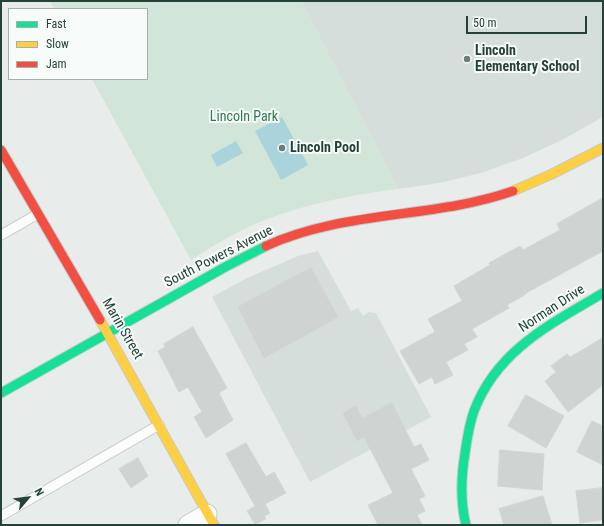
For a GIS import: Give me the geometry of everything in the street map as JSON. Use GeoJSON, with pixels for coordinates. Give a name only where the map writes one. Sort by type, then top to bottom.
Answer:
{"type":"FeatureCollection","features":[{"type":"Feature","properties":{"kind":"street","name":"South Powers Avenue"},"geometry":{"type":"LineString","coordinates":[[1,394],[107,331],[237,260],[271,244],[300,233],[338,224],[432,211],[490,199],[517,191],[544,179],[603,148]]}},
{"type":"Feature","properties":{"kind":"street","name":"Marin Street"},"geometry":{"type":"LineString","coordinates":[[1,150],[107,331],[211,520]]}},
{"type":"Feature","properties":{"kind":"street","name":"Norman Drive"},"geometry":{"type":"LineString","coordinates":[[466,525],[462,490],[464,460],[468,432],[474,411],[483,392],[506,361],[533,336],[603,293]]}},
{"type":"Feature","properties":{"kind":"street"},"geometry":{"type":"LineString","coordinates":[[188,525],[211,520]]}},
{"type":"Feature","properties":{"kind":"lane"},"geometry":{"type":"LineString","coordinates":[[1,235],[38,214]]}},
{"type":"Feature","properties":{"kind":"lane"},"geometry":{"type":"LineString","coordinates":[[1,516],[159,425]]}},
{"type":"Feature","properties":{"kind":"shaded area","name":"Lincoln Elementary School"},"geometry":{"type":"Polygon","coordinates":[[[301,1],[603,1],[603,117],[562,140],[523,158],[481,173],[439,183],[398,189],[301,1]]]}},
{"type":"Feature","properties":{"kind":"shaded area"},"geometry":{"type":"Polygon","coordinates":[[[318,251],[351,311],[358,308],[363,316],[369,312],[376,313],[431,417],[310,482],[212,297],[247,278],[298,256],[318,251]]]}},
{"type":"Feature","properties":{"kind":"green space","name":"Lincoln Park"},"geometry":{"type":"Polygon","coordinates":[[[50,1],[301,1],[398,189],[320,203],[282,214],[244,229],[191,260],[93,80],[148,80],[148,8],[54,8],[50,1]]]}},
{"type":"Feature","properties":{"kind":"water","name":"Lincoln Pool"},"geometry":{"type":"Polygon","coordinates":[[[282,117],[308,165],[281,180],[255,131],[282,117]]]}},
{"type":"Feature","properties":{"kind":"water"},"geometry":{"type":"Polygon","coordinates":[[[236,141],[243,153],[217,167],[211,155],[236,141]]]}},
{"type":"Feature","properties":{"kind":"building"},"geometry":{"type":"Polygon","coordinates":[[[603,198],[603,251],[526,293],[507,305],[509,308],[472,329],[477,337],[464,344],[468,350],[446,362],[453,375],[435,384],[432,377],[419,384],[400,351],[435,332],[428,319],[462,301],[454,286],[490,265],[489,263],[520,246],[523,250],[560,230],[557,224],[603,198]]]}},
{"type":"Feature","properties":{"kind":"building"},"geometry":{"type":"Polygon","coordinates":[[[311,268],[338,317],[264,358],[238,307],[311,268]]]}},
{"type":"Feature","properties":{"kind":"building"},"geometry":{"type":"Polygon","coordinates":[[[193,327],[227,388],[219,393],[233,420],[206,438],[194,417],[202,412],[188,387],[179,392],[158,351],[165,347],[164,344],[193,327]]]}},
{"type":"Feature","properties":{"kind":"building"},"geometry":{"type":"Polygon","coordinates":[[[603,338],[603,385],[568,412],[545,381],[556,372],[551,366],[567,354],[570,357],[603,338]]]}},
{"type":"Feature","properties":{"kind":"building"},"geometry":{"type":"Polygon","coordinates":[[[526,395],[564,416],[546,448],[508,426],[526,395]]]}},
{"type":"Feature","properties":{"kind":"building"},"geometry":{"type":"Polygon","coordinates":[[[392,403],[414,447],[421,444],[429,460],[411,469],[425,496],[419,499],[425,511],[417,515],[422,525],[378,525],[368,505],[393,493],[364,437],[357,441],[343,413],[356,406],[362,418],[392,403]]]}},
{"type":"Feature","properties":{"kind":"building"},"geometry":{"type":"Polygon","coordinates":[[[592,421],[603,426],[603,465],[577,452],[592,421]]]}},
{"type":"Feature","properties":{"kind":"building"},"geometry":{"type":"Polygon","coordinates":[[[246,443],[266,477],[274,472],[286,493],[265,504],[270,513],[264,516],[266,519],[255,524],[247,511],[255,506],[226,454],[246,443]]]}},
{"type":"Feature","properties":{"kind":"building"},"geometry":{"type":"Polygon","coordinates":[[[500,450],[544,454],[542,490],[498,486],[500,450]]]}},
{"type":"Feature","properties":{"kind":"building"},"geometry":{"type":"Polygon","coordinates":[[[138,458],[148,476],[131,488],[119,469],[138,458]]]}},
{"type":"Feature","properties":{"kind":"building"},"geometry":{"type":"Polygon","coordinates":[[[603,488],[603,520],[580,523],[576,491],[603,488]]]}},
{"type":"Feature","properties":{"kind":"building"},"geometry":{"type":"Polygon","coordinates":[[[543,496],[552,525],[504,525],[499,509],[543,496]]]}},
{"type":"Feature","properties":{"kind":"traffic: fast"},"geometry":{"type":"LineString","coordinates":[[1,393],[227,266],[266,246]]}},
{"type":"Feature","properties":{"kind":"traffic: fast"},"geometry":{"type":"LineString","coordinates":[[466,525],[462,498],[462,480],[467,437],[474,411],[484,390],[497,371],[511,355],[528,341],[545,328],[603,293]]}},
{"type":"Feature","properties":{"kind":"traffic: slow"},"geometry":{"type":"LineString","coordinates":[[513,191],[552,174],[603,148]]}},
{"type":"Feature","properties":{"kind":"traffic: slow"},"geometry":{"type":"LineString","coordinates":[[100,320],[214,525]]}},
{"type":"Feature","properties":{"kind":"traffic: jam"},"geometry":{"type":"LineString","coordinates":[[1,150],[100,320]]}},
{"type":"Feature","properties":{"kind":"traffic: jam"},"geometry":{"type":"LineString","coordinates":[[266,246],[296,234],[326,226],[452,206],[483,200],[513,191]]}},
{"type":"Feature","properties":{"kind":"place","name":"Lincoln Elementary School"},"geometry":{"type":"Point","coordinates":[467,59]}},
{"type":"Feature","properties":{"kind":"place","name":"Lincoln Pool"},"geometry":{"type":"Point","coordinates":[282,148]}}]}
